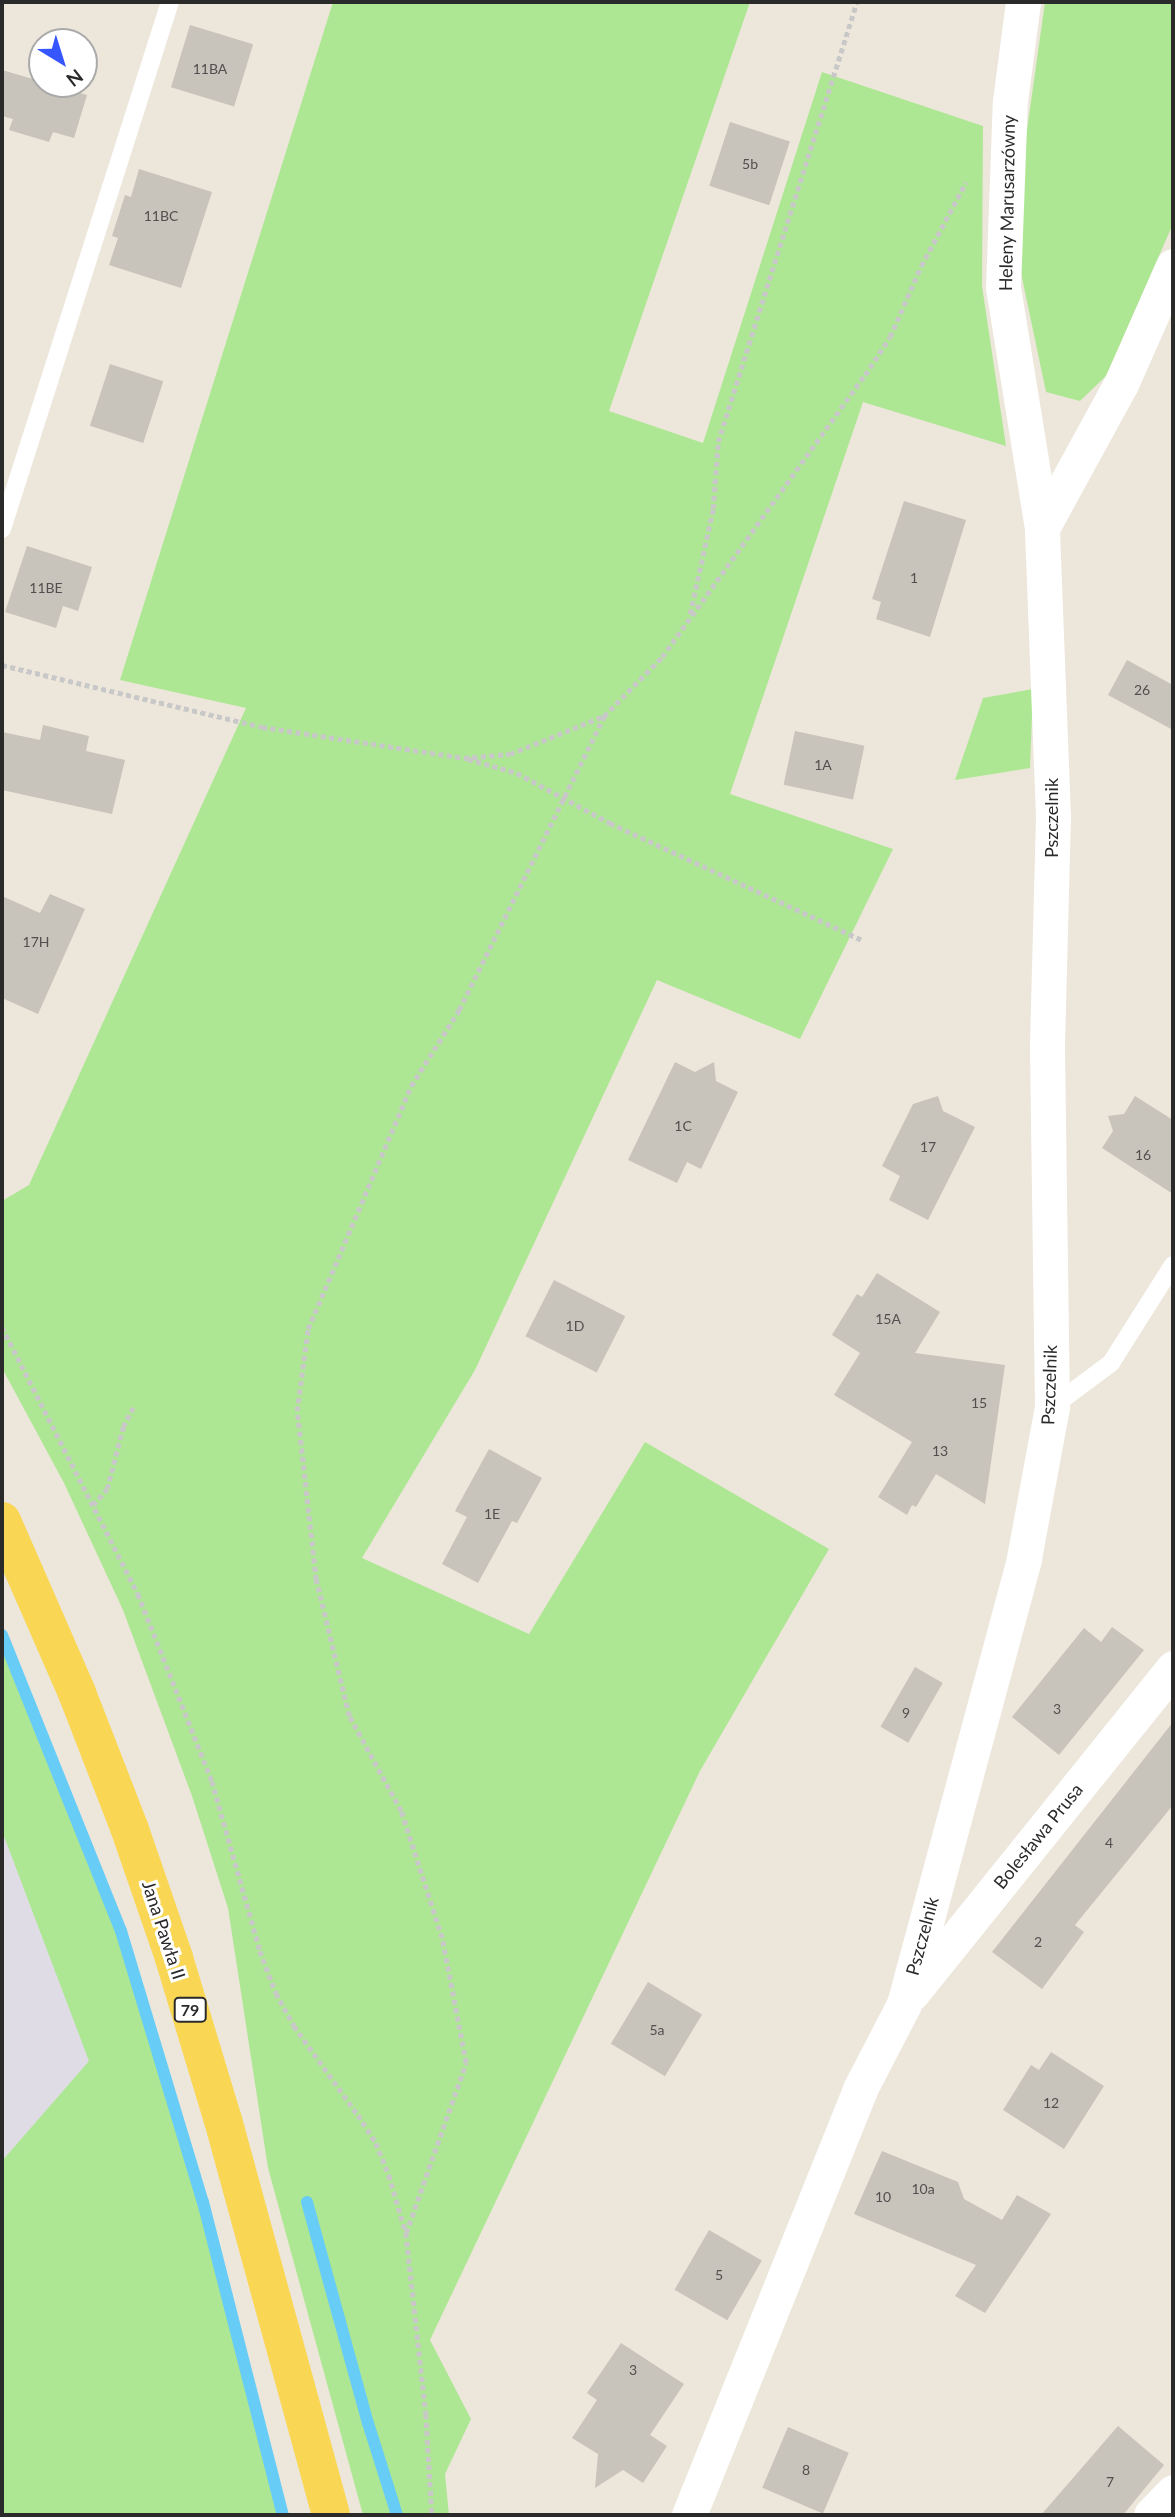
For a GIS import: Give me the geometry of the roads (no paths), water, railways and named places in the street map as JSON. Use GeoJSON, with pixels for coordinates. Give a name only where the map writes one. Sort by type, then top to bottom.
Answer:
{"type":"FeatureCollection","features":[{"type":"Feature","properties":{"kind":"main road","name":"Jana Pawła II"},"geometry":{"type":"LineString","coordinates":[[2,1521],[77,1693],[129,1827],[174,1958],[223,2120],[331,2515]]}},
{"type":"Feature","properties":{"kind":"street","name":"Heleny Marusarzówny"},"geometry":{"type":"LineString","coordinates":[[1023,2],[1010,101],[1003,288],[1042,528]]}},
{"type":"Feature","properties":{"kind":"street"},"geometry":{"type":"LineString","coordinates":[[1042,528],[1121,384],[1173,266]]}},
{"type":"Feature","properties":{"kind":"street","name":"Pszczelnik"},"geometry":{"type":"LineString","coordinates":[[689,2515],[860,2088],[904,2004],[1024,1558],[1052,1407],[1046,1045],[1053,817],[1042,528]]}},
{"type":"Feature","properties":{"kind":"street","name":"Bolesława Prusa"},"geometry":{"type":"LineString","coordinates":[[904,2004],[1173,1668]]}},
{"type":"Feature","properties":{"kind":"street"},"geometry":{"type":"LineString","coordinates":[[1151,2515],[1173,2492]]}},
{"type":"Feature","properties":{"kind":"lane"},"geometry":{"type":"LineString","coordinates":[[2,529],[170,2]]}},
{"type":"Feature","properties":{"kind":"lane"},"geometry":{"type":"LineString","coordinates":[[1052,1407],[1111,1363],[1173,1265]]}},
{"type":"Feature","properties":{"kind":"waterway"},"geometry":{"type":"LineString","coordinates":[[2,1635],[121,1931],[203,2202],[283,2515]]}},
{"type":"Feature","properties":{"kind":"waterway"},"geometry":{"type":"LineString","coordinates":[[307,2202],[368,2423],[397,2515]]}}]}
